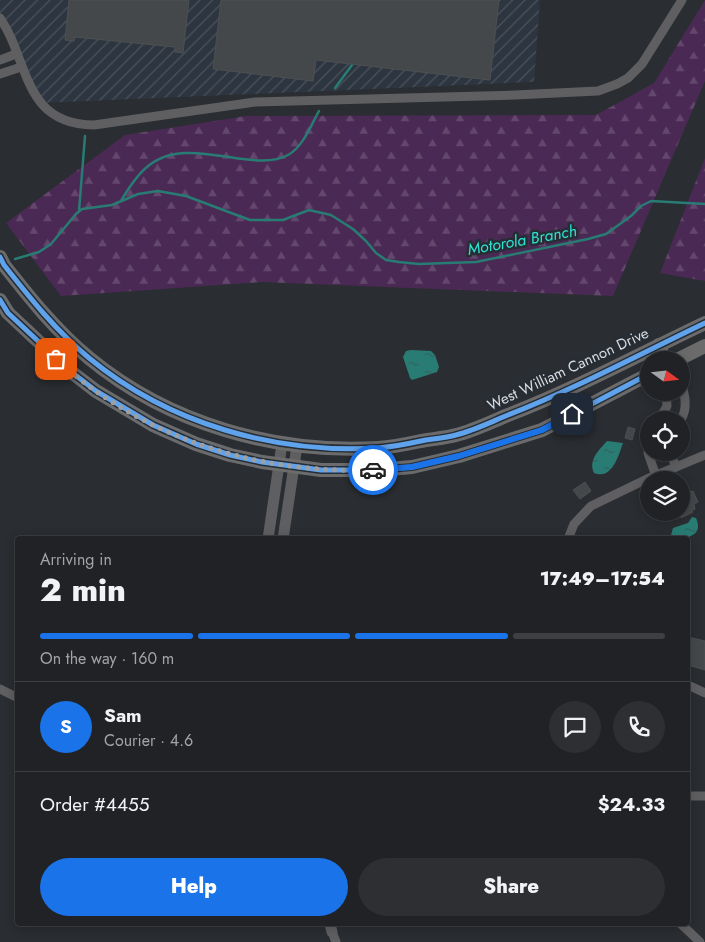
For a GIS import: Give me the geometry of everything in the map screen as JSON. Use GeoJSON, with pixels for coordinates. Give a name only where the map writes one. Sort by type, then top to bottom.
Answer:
{"type":"FeatureCollection","features":[{"type":"Feature","properties":{"kind":"main road","name":"West William Cannon Drive"},"geometry":{"type":"LineString","coordinates":[[0,256],[4,265],[48,319],[89,358],[139,393],[212,426],[245,436],[297,446],[350,449],[380,448],[456,435],[543,401],[705,323]]}},
{"type":"Feature","properties":{"kind":"main road"},"geometry":{"type":"LineString","coordinates":[[0,300],[8,313],[70,371],[96,391],[153,425],[213,450],[294,467],[321,470],[377,470],[412,467],[459,456],[542,430],[640,379]]}},
{"type":"Feature","properties":{"kind":"main road"},"geometry":{"type":"LineString","coordinates":[[29,334],[48,319]]}},
{"type":"Feature","properties":{"kind":"main road"},"geometry":{"type":"LineString","coordinates":[[659,345],[661,351]]}},
{"type":"Feature","properties":{"kind":"main road"},"geometry":{"type":"LineString","coordinates":[[690,354],[705,346]]}},
{"type":"Feature","properties":{"kind":"street"},"geometry":{"type":"LineString","coordinates":[[0,18],[11,39],[21,67],[40,103],[58,116],[77,123],[86,124],[108,123],[255,102],[586,93],[609,88],[634,72],[650,52],[682,0]]}},
{"type":"Feature","properties":{"kind":"street"},"geometry":{"type":"LineString","coordinates":[[0,60],[16,54]]}},
{"type":"Feature","properties":{"kind":"street"},"geometry":{"type":"LineString","coordinates":[[0,74],[21,67]]}},
{"type":"Feature","properties":{"kind":"street"},"geometry":{"type":"LineString","coordinates":[[268,536],[282,444]]}},
{"type":"Feature","properties":{"kind":"street"},"geometry":{"type":"LineString","coordinates":[[284,536],[297,446]]}},
{"type":"Feature","properties":{"kind":"street"},"geometry":{"type":"LineString","coordinates":[[667,471],[705,455]]}},
{"type":"Feature","properties":{"kind":"street"},"geometry":{"type":"LineString","coordinates":[[674,461],[676,467]]}},
{"type":"Feature","properties":{"kind":"street"},"geometry":{"type":"LineString","coordinates":[[569,536],[574,524],[592,506],[640,484]]}},
{"type":"Feature","properties":{"kind":"street"},"geometry":{"type":"LineString","coordinates":[[690,686],[705,693]]}},
{"type":"Feature","properties":{"kind":"street"},"geometry":{"type":"LineString","coordinates":[[0,689],[15,696]]}},
{"type":"Feature","properties":{"kind":"street"},"geometry":{"type":"LineString","coordinates":[[690,796],[705,796]]}},
{"type":"Feature","properties":{"kind":"street"},"geometry":{"type":"LineString","coordinates":[[682,926],[700,942]]}},
{"type":"Feature","properties":{"kind":"shaded area"},"geometry":{"type":"Polygon","coordinates":[[[0,0],[540,0],[534,82],[40,103],[0,19],[0,0]]]}},
{"type":"Feature","properties":{"kind":"green space"},"geometry":{"type":"Polygon","coordinates":[[[705,0],[705,81],[613,296],[262,282],[61,296],[6,223],[125,135],[246,116],[596,115],[654,83],[705,0]]]}},
{"type":"Feature","properties":{"kind":"green space"},"geometry":{"type":"Polygon","coordinates":[[[705,158],[705,281],[660,273],[705,158]]]}},
{"type":"Feature","properties":{"kind":"water"},"geometry":{"type":"Polygon","coordinates":[[[406,351],[431,351],[435,355],[439,367],[437,372],[412,380],[403,357],[406,351]]]}},
{"type":"Feature","properties":{"kind":"water"},"geometry":{"type":"Polygon","coordinates":[[[607,441],[623,443],[619,455],[610,470],[600,474],[594,473],[593,460],[607,441]]]}},
{"type":"Feature","properties":{"kind":"water"},"geometry":{"type":"Polygon","coordinates":[[[692,517],[696,518],[698,525],[695,533],[690,536],[671,536],[673,528],[688,523],[692,517]]]}},
{"type":"Feature","properties":{"kind":"building"},"geometry":{"type":"Polygon","coordinates":[[[69,0],[189,0],[183,53],[175,52],[175,47],[75,37],[74,41],[65,40],[69,0]]]}},
{"type":"Feature","properties":{"kind":"building"},"geometry":{"type":"Polygon","coordinates":[[[221,0],[499,0],[490,80],[316,60],[313,81],[213,69],[221,0]]]}},
{"type":"Feature","properties":{"kind":"building"},"geometry":{"type":"Polygon","coordinates":[[[628,427],[635,429],[632,440],[625,438],[628,427]]]}},
{"type":"Feature","properties":{"kind":"building"},"geometry":{"type":"Polygon","coordinates":[[[585,482],[591,491],[580,499],[573,490],[585,482]]]}},
{"type":"Feature","properties":{"kind":"building"},"geometry":{"type":"Polygon","coordinates":[[[693,491],[698,502],[694,504],[695,509],[692,510],[693,512],[690,514],[690,492],[693,491]]]}},
{"type":"Feature","properties":{"kind":"building"},"geometry":{"type":"Polygon","coordinates":[[[690,637],[705,641],[705,670],[690,666],[690,637]]]}},
{"type":"Feature","properties":{"kind":"waterway"},"geometry":{"type":"LineString","coordinates":[[335,88],[352,65]]}},
{"type":"Feature","properties":{"kind":"waterway"},"geometry":{"type":"LineString","coordinates":[[121,201],[147,167],[168,155],[193,153],[248,160],[272,160],[288,155],[298,147],[319,111]]}},
{"type":"Feature","properties":{"kind":"waterway"},"geometry":{"type":"LineString","coordinates":[[79,211],[85,136]]}},
{"type":"Feature","properties":{"kind":"waterway","name":"Motorola Branch"},"geometry":{"type":"LineString","coordinates":[[15,259],[39,252],[51,244],[82,209],[112,205],[138,194],[158,191],[186,196],[250,220],[283,220],[309,210],[331,215],[353,229],[376,253],[386,260],[419,264],[476,262],[588,239],[606,234],[631,216],[641,206],[651,201],[705,204]]}},
{"type":"Feature","properties":{"kind":"cycle path"},"geometry":{"type":"LineString","coordinates":[[0,257],[4,265],[54,325],[77,348],[120,381],[153,401],[188,417],[262,440],[301,446],[339,449],[378,448],[462,433],[558,394],[705,323]]}},
{"type":"Feature","properties":{"kind":"cycle path"},"geometry":{"type":"LineString","coordinates":[[0,300],[8,313],[70,371],[96,391],[153,425],[196,444],[230,455],[262,462],[321,470],[377,470],[412,467],[459,456],[542,430],[640,379]]}},
{"type":"Feature","properties":{"kind":"way so far"},"geometry":{"type":"LineString","coordinates":[[56,359],[96,391],[130,412],[153,425],[213,450],[262,462],[294,467],[346,471],[373,470]]}},
{"type":"Feature","properties":{"kind":"route"},"geometry":{"type":"LineString","coordinates":[[373,470],[412,467],[459,456],[542,430],[572,414]]}}]}
